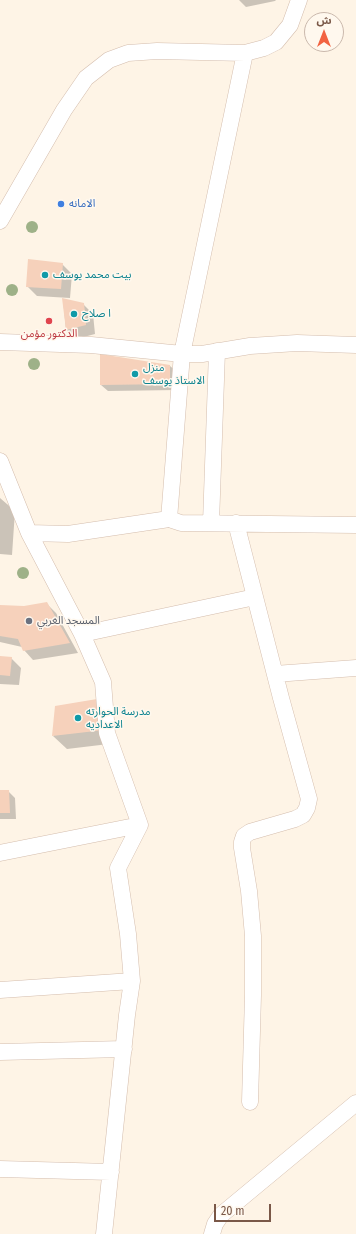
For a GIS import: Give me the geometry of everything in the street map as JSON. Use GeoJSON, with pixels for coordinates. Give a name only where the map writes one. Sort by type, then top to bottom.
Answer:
{"type":"FeatureCollection","features":[{"type":"Feature","properties":{"kind":"street"},"geometry":{"type":"LineString","coordinates":[[0,221],[64,110],[86,78],[109,60],[128,53],[157,51],[245,53],[264,48],[276,42],[290,25],[299,0]]}},
{"type":"Feature","properties":{"kind":"street"},"geometry":{"type":"LineString","coordinates":[[169,519],[182,354],[245,53]]}},
{"type":"Feature","properties":{"kind":"street"},"geometry":{"type":"LineString","coordinates":[[0,342],[91,345],[182,354],[202,354],[250,346],[297,343],[356,345]]}},
{"type":"Feature","properties":{"kind":"street"},"geometry":{"type":"LineString","coordinates":[[211,523],[217,351]]}},
{"type":"Feature","properties":{"kind":"street"},"geometry":{"type":"LineString","coordinates":[[0,461],[29,533],[82,634],[103,682],[107,733],[140,825],[118,868],[128,934],[132,981],[127,1015],[104,1234]]}},
{"type":"Feature","properties":{"kind":"street"},"geometry":{"type":"LineString","coordinates":[[29,533],[68,534],[169,519],[181,523],[356,525]]}},
{"type":"Feature","properties":{"kind":"street"},"geometry":{"type":"LineString","coordinates":[[236,523],[308,799],[307,808],[303,815],[295,819],[250,832],[244,836],[242,842],[249,891],[253,936],[250,1102]]}},
{"type":"Feature","properties":{"kind":"street"},"geometry":{"type":"LineString","coordinates":[[82,634],[255,597]]}},
{"type":"Feature","properties":{"kind":"street"},"geometry":{"type":"LineString","coordinates":[[275,674],[356,668]]}},
{"type":"Feature","properties":{"kind":"street"},"geometry":{"type":"LineString","coordinates":[[0,853],[140,825]]}},
{"type":"Feature","properties":{"kind":"street"},"geometry":{"type":"LineString","coordinates":[[0,990],[132,981]]}},
{"type":"Feature","properties":{"kind":"street"},"geometry":{"type":"LineString","coordinates":[[0,1052],[124,1049]]}},
{"type":"Feature","properties":{"kind":"street"},"geometry":{"type":"LineString","coordinates":[[212,1234],[215,1224],[221,1215],[356,1103]]}},
{"type":"Feature","properties":{"kind":"street"},"geometry":{"type":"LineString","coordinates":[[0,1169],[111,1172]]}},
{"type":"Feature","properties":{"kind":"building","name":"بيت محمد يوسف"},"geometry":{"type":"Polygon","coordinates":[[[28,259],[63,263],[61,289],[26,287],[28,259]]]}},
{"type":"Feature","properties":{"kind":"building","name":"ا صلاح"},"geometry":{"type":"Polygon","coordinates":[[[62,298],[84,303],[86,325],[66,330],[62,298]]]}},
{"type":"Feature","properties":{"kind":"building","name":"منزل الاستاذ يوسف"},"geometry":{"type":"Polygon","coordinates":[[[100,354],[170,365],[170,384],[100,385],[100,354]]]}},
{"type":"Feature","properties":{"kind":"building","name":"المسجد الغربي"},"geometry":{"type":"Polygon","coordinates":[[[47,602],[70,643],[23,651],[18,639],[0,636],[0,605],[24,606],[47,602]]]}},
{"type":"Feature","properties":{"kind":"building"},"geometry":{"type":"Polygon","coordinates":[[[0,656],[12,657],[10,676],[0,675],[0,656]]]}},
{"type":"Feature","properties":{"kind":"building","name":"مدرسة الحوارته الاعداديه"},"geometry":{"type":"Polygon","coordinates":[[[97,699],[104,730],[52,736],[55,706],[97,699]]]}},
{"type":"Feature","properties":{"kind":"building"},"geometry":{"type":"Polygon","coordinates":[[[0,790],[9,790],[10,813],[0,813],[0,790]]]}},
{"type":"Feature","properties":{"kind":"place","name":"الامانه"},"geometry":{"type":"Point","coordinates":[61,204]}},
{"type":"Feature","properties":{"kind":"place","name":"بيت محمد يوسف"},"geometry":{"type":"Point","coordinates":[45,275]}},
{"type":"Feature","properties":{"kind":"place","name":"ا صلاح"},"geometry":{"type":"Point","coordinates":[74,314]}},
{"type":"Feature","properties":{"kind":"place","name":"الدكتور مؤمن"},"geometry":{"type":"Point","coordinates":[49,321]}},
{"type":"Feature","properties":{"kind":"place","name":"منزل الاستاذ يوسف"},"geometry":{"type":"Point","coordinates":[135,374]}},
{"type":"Feature","properties":{"kind":"place","name":"المسجد الغربي"},"geometry":{"type":"Point","coordinates":[29,621]}},
{"type":"Feature","properties":{"kind":"place","name":"مدرسة الحوارته الاعداديه"},"geometry":{"type":"Point","coordinates":[78,718]}}]}
